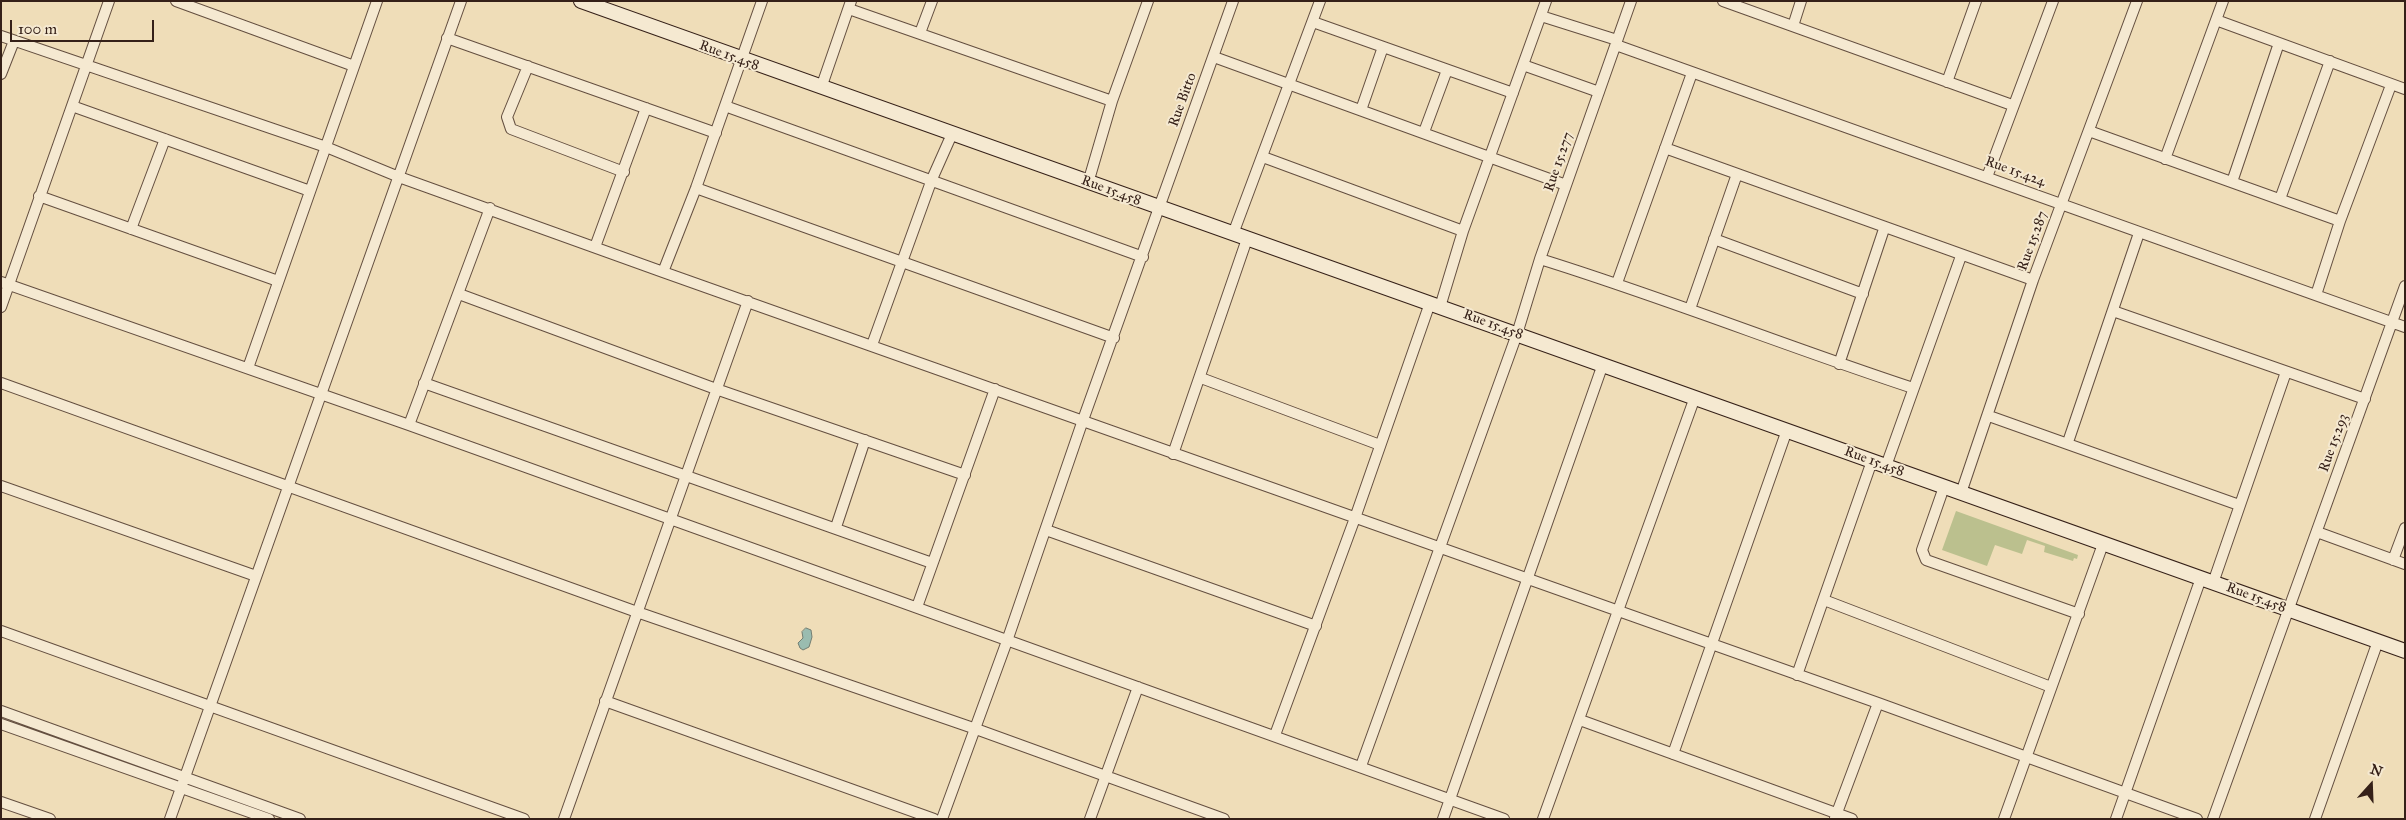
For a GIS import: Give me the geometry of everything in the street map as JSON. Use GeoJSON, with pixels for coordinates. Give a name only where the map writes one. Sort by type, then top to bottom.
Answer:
{"type":"FeatureCollection","features":[{"type":"Feature","properties":{"kind":"main road","name":"Rue 15.458"},"geometry":{"type":"LineString","coordinates":[[581,1],[1159,209],[1603,364],[2103,544],[2405,650]]}},
{"type":"Feature","properties":{"kind":"street"},"geometry":{"type":"LineString","coordinates":[[1,307],[5,283],[39,196],[109,1]]}},
{"type":"Feature","properties":{"kind":"street"},"geometry":{"type":"LineString","coordinates":[[176,1],[354,66]]}},
{"type":"Feature","properties":{"kind":"street"},"geometry":{"type":"LineString","coordinates":[[248,368],[377,1]]}},
{"type":"Feature","properties":{"kind":"street"},"geometry":{"type":"LineString","coordinates":[[170,819],[461,1]]}},
{"type":"Feature","properties":{"kind":"street"},"geometry":{"type":"LineString","coordinates":[[663,272],[696,188],[762,1]]}},
{"type":"Feature","properties":{"kind":"street"},"geometry":{"type":"LineString","coordinates":[[920,33],[932,1]]}},
{"type":"Feature","properties":{"kind":"street"},"geometry":{"type":"LineString","coordinates":[[1088,183],[1112,101],[1148,1]]}},
{"type":"Feature","properties":{"kind":"street","name":"Rue Bitto"},"geometry":{"type":"LineString","coordinates":[[942,819],[976,729],[1083,420],[1114,338],[1233,1]]}},
{"type":"Feature","properties":{"kind":"street"},"geometry":{"type":"LineString","coordinates":[[1233,234],[1320,1]]}},
{"type":"Feature","properties":{"kind":"street"},"geometry":{"type":"LineString","coordinates":[[1275,735],[1380,445],[1463,231],[1546,1]]}},
{"type":"Feature","properties":{"kind":"street","name":"Rue 15.277"},"geometry":{"type":"LineString","coordinates":[[1360,766],[1517,334],[1540,259],[1631,1]]}},
{"type":"Feature","properties":{"kind":"street"},"geometry":{"type":"LineString","coordinates":[[1724,1],[2012,104]]}},
{"type":"Feature","properties":{"kind":"street"},"geometry":{"type":"LineString","coordinates":[[1793,26],[1801,1]]}},
{"type":"Feature","properties":{"kind":"street"},"geometry":{"type":"LineString","coordinates":[[1947,82],[1976,1]]}},
{"type":"Feature","properties":{"kind":"street"},"geometry":{"type":"LineString","coordinates":[[1987,177],[2012,104],[2053,1]]}},
{"type":"Feature","properties":{"kind":"street","name":"Rue 15.287"},"geometry":{"type":"LineString","coordinates":[[1961,493],[1989,416],[2033,280],[2137,1]]}},
{"type":"Feature","properties":{"kind":"street"},"geometry":{"type":"LineString","coordinates":[[2165,158],[2223,1]]}},
{"type":"Feature","properties":{"kind":"street"},"geometry":{"type":"LineString","coordinates":[[821,88],[850,5],[920,33],[1112,101]]}},
{"type":"Feature","properties":{"kind":"street","name":"Rue 15.424"},"geometry":{"type":"LineString","coordinates":[[1541,16],[1692,73],[2405,327]]}},
{"type":"Feature","properties":{"kind":"street"},"geometry":{"type":"LineString","coordinates":[[2216,20],[2405,89]]}},
{"type":"Feature","properties":{"kind":"street"},"geometry":{"type":"LineString","coordinates":[[1313,22],[1513,93]]}},
{"type":"Feature","properties":{"kind":"street"},"geometry":{"type":"LineString","coordinates":[[1,36],[326,147],[399,177],[490,208],[663,272],[1878,703],[2197,819]]}},
{"type":"Feature","properties":{"kind":"street"},"geometry":{"type":"LineString","coordinates":[[447,38],[716,133]]}},
{"type":"Feature","properties":{"kind":"street"},"geometry":{"type":"LineString","coordinates":[[1,74],[14,40]]}},
{"type":"Feature","properties":{"kind":"street"},"geometry":{"type":"LineString","coordinates":[[2232,182],[2279,43]]}},
{"type":"Feature","properties":{"kind":"street"},"geometry":{"type":"LineString","coordinates":[[1361,110],[1383,47]]}},
{"type":"Feature","properties":{"kind":"street"},"geometry":{"type":"LineString","coordinates":[[1214,57],[1566,185]]}},
{"type":"Feature","properties":{"kind":"street"},"geometry":{"type":"LineString","coordinates":[[2280,199],[2330,61]]}},
{"type":"Feature","properties":{"kind":"street"},"geometry":{"type":"LineString","coordinates":[[1523,65],[1599,92]]}},
{"type":"Feature","properties":{"kind":"street"},"geometry":{"type":"LineString","coordinates":[[528,66],[507,117],[511,129],[624,172]]}},
{"type":"Feature","properties":{"kind":"street"},"geometry":{"type":"LineString","coordinates":[[1424,132],[1447,70]]}},
{"type":"Feature","properties":{"kind":"street"},"geometry":{"type":"LineString","coordinates":[[1617,283],[1692,73]]}},
{"type":"Feature","properties":{"kind":"street"},"geometry":{"type":"LineString","coordinates":[[2316,295],[2340,221],[2391,84]]}},
{"type":"Feature","properties":{"kind":"street"},"geometry":{"type":"LineString","coordinates":[[72,106],[310,191]]}},
{"type":"Feature","properties":{"kind":"street"},"geometry":{"type":"LineString","coordinates":[[725,106],[1143,256]]}},
{"type":"Feature","properties":{"kind":"street"},"geometry":{"type":"LineString","coordinates":[[595,247],[646,108]]}},
{"type":"Feature","properties":{"kind":"street"},"geometry":{"type":"LineString","coordinates":[[2089,131],[2340,221]]}},
{"type":"Feature","properties":{"kind":"street"},"geometry":{"type":"LineString","coordinates":[[872,345],[932,179],[952,134]]}},
{"type":"Feature","properties":{"kind":"street"},"geometry":{"type":"LineString","coordinates":[[131,229],[165,139]]}},
{"type":"Feature","properties":{"kind":"street"},"geometry":{"type":"LineString","coordinates":[[1665,148],[1961,256],[2033,280]]}},
{"type":"Feature","properties":{"kind":"street"},"geometry":{"type":"LineString","coordinates":[[1263,157],[1463,231]]}},
{"type":"Feature","properties":{"kind":"street"},"geometry":{"type":"LineString","coordinates":[[1690,309],[1737,174]]}},
{"type":"Feature","properties":{"kind":"street"},"geometry":{"type":"LineString","coordinates":[[696,188],[902,260],[1114,338]]}},
{"type":"Feature","properties":{"kind":"street"},"geometry":{"type":"LineString","coordinates":[[39,196],[278,281]]}},
{"type":"Feature","properties":{"kind":"street"},"geometry":{"type":"LineString","coordinates":[[409,425],[490,208]]}},
{"type":"Feature","properties":{"kind":"street"},"geometry":{"type":"LineString","coordinates":[[1839,364],[1884,228]]}},
{"type":"Feature","properties":{"kind":"street"},"geometry":{"type":"LineString","coordinates":[[2068,442],[2139,233]]}},
{"type":"Feature","properties":{"kind":"street"},"geometry":{"type":"LineString","coordinates":[[1173,454],[1201,378],[1247,239]]}},
{"type":"Feature","properties":{"kind":"street"},"geometry":{"type":"LineString","coordinates":[[1714,240],[1863,294]]}},
{"type":"Feature","properties":{"kind":"street"},"geometry":{"type":"LineString","coordinates":[[1886,466],[1961,256]]}},
{"type":"Feature","properties":{"kind":"street"},"geometry":{"type":"LineString","coordinates":[[1540,259],[1617,283],[1839,364],[1913,388]]}},
{"type":"Feature","properties":{"kind":"street"},"geometry":{"type":"LineString","coordinates":[[5,283],[409,425],[1007,641],[1451,798],[1504,819]]}},
{"type":"Feature","properties":{"kind":"street","name":"Rue 15.293"},"geometry":{"type":"LineString","coordinates":[[2213,819],[2290,610],[2405,286]]}},
{"type":"Feature","properties":{"kind":"street"},"geometry":{"type":"LineString","coordinates":[[459,294],[716,389],[965,475]]}},
{"type":"Feature","properties":{"kind":"street"},"geometry":{"type":"LineString","coordinates":[[564,819],[748,301]]}},
{"type":"Feature","properties":{"kind":"street"},"geometry":{"type":"LineString","coordinates":[[2113,311],[2365,399]]}},
{"type":"Feature","properties":{"kind":"street"},"geometry":{"type":"LineString","coordinates":[[1444,819],[1603,364]]}},
{"type":"Feature","properties":{"kind":"street"},"geometry":{"type":"LineString","coordinates":[[2116,819],[2207,580],[2239,505],[2286,372]]}},
{"type":"Feature","properties":{"kind":"street"},"geometry":{"type":"LineString","coordinates":[[1201,378],[1380,445]]}},
{"type":"Feature","properties":{"kind":"street"},"geometry":{"type":"LineString","coordinates":[[1,383],[637,612],[976,729],[1224,819]]}},
{"type":"Feature","properties":{"kind":"street"},"geometry":{"type":"LineString","coordinates":[[424,383],[836,527],[932,563]]}},
{"type":"Feature","properties":{"kind":"street"},"geometry":{"type":"LineString","coordinates":[[917,607],[995,389]]}},
{"type":"Feature","properties":{"kind":"street"},"geometry":{"type":"LineString","coordinates":[[1542,819],[1580,720],[1616,611],[1695,397]]}},
{"type":"Feature","properties":{"kind":"street"},"geometry":{"type":"LineString","coordinates":[[1989,416],[2068,442],[2239,505]]}},
{"type":"Feature","properties":{"kind":"street"},"geometry":{"type":"LineString","coordinates":[[1673,754],[1787,430]]}},
{"type":"Feature","properties":{"kind":"street"},"geometry":{"type":"LineString","coordinates":[[836,527],[865,440]]}},
{"type":"Feature","properties":{"kind":"street"},"geometry":{"type":"LineString","coordinates":[[1797,675],[1872,461]]}},
{"type":"Feature","properties":{"kind":"street"},"geometry":{"type":"LineString","coordinates":[[1,486],[256,576]]}},
{"type":"Feature","properties":{"kind":"street"},"geometry":{"type":"LineString","coordinates":[[1944,487],[1922,550],[1926,560],[2079,614]]}},
{"type":"Feature","properties":{"kind":"street"},"geometry":{"type":"LineString","coordinates":[[2394,560],[2405,528]]}},
{"type":"Feature","properties":{"kind":"street"},"geometry":{"type":"LineString","coordinates":[[1046,530],[1316,626]]}},
{"type":"Feature","properties":{"kind":"street"},"geometry":{"type":"LineString","coordinates":[[2317,532],[2405,564]]}},
{"type":"Feature","properties":{"kind":"street"},"geometry":{"type":"LineString","coordinates":[[2004,819],[2103,544]]}},
{"type":"Feature","properties":{"kind":"street"},"geometry":{"type":"LineString","coordinates":[[1824,600],[2051,687]]}},
{"type":"Feature","properties":{"kind":"street"},"geometry":{"type":"LineString","coordinates":[[1,631],[524,819]]}},
{"type":"Feature","properties":{"kind":"street"},"geometry":{"type":"LineString","coordinates":[[2315,819],[2378,641]]}},
{"type":"Feature","properties":{"kind":"street"},"geometry":{"type":"LineString","coordinates":[[1090,819],[1138,687]]}},
{"type":"Feature","properties":{"kind":"street"},"geometry":{"type":"LineString","coordinates":[[605,701],[934,819]]}},
{"type":"Feature","properties":{"kind":"street"},"geometry":{"type":"LineString","coordinates":[[1836,816],[1878,703]]}},
{"type":"Feature","properties":{"kind":"street"},"geometry":{"type":"LineString","coordinates":[[1,711],[184,782],[269,819]]}},
{"type":"Feature","properties":{"kind":"street"},"geometry":{"type":"LineString","coordinates":[[1580,720],[1836,816],[1852,819]]}},
{"type":"Feature","properties":{"kind":"street"},"geometry":{"type":"LineString","coordinates":[[1,724],[300,819]]}},
{"type":"Feature","properties":{"kind":"street"},"geometry":{"type":"LineString","coordinates":[[1,802],[50,819]]}},
{"type":"Feature","properties":{"kind":"green space"},"geometry":{"type":"Polygon","coordinates":[[[1956,511],[2078,555],[2077,559],[2074,558],[2073,561],[2044,552],[2045,546],[2027,540],[2022,554],[1995,545],[1987,566],[1942,550],[1956,511]]]}},
{"type":"Feature","properties":{"kind":"water"},"geometry":{"type":"Polygon","coordinates":[[[806,628],[811,630],[812,637],[809,647],[803,650],[798,643],[803,638],[802,632],[806,628]]]}}]}
